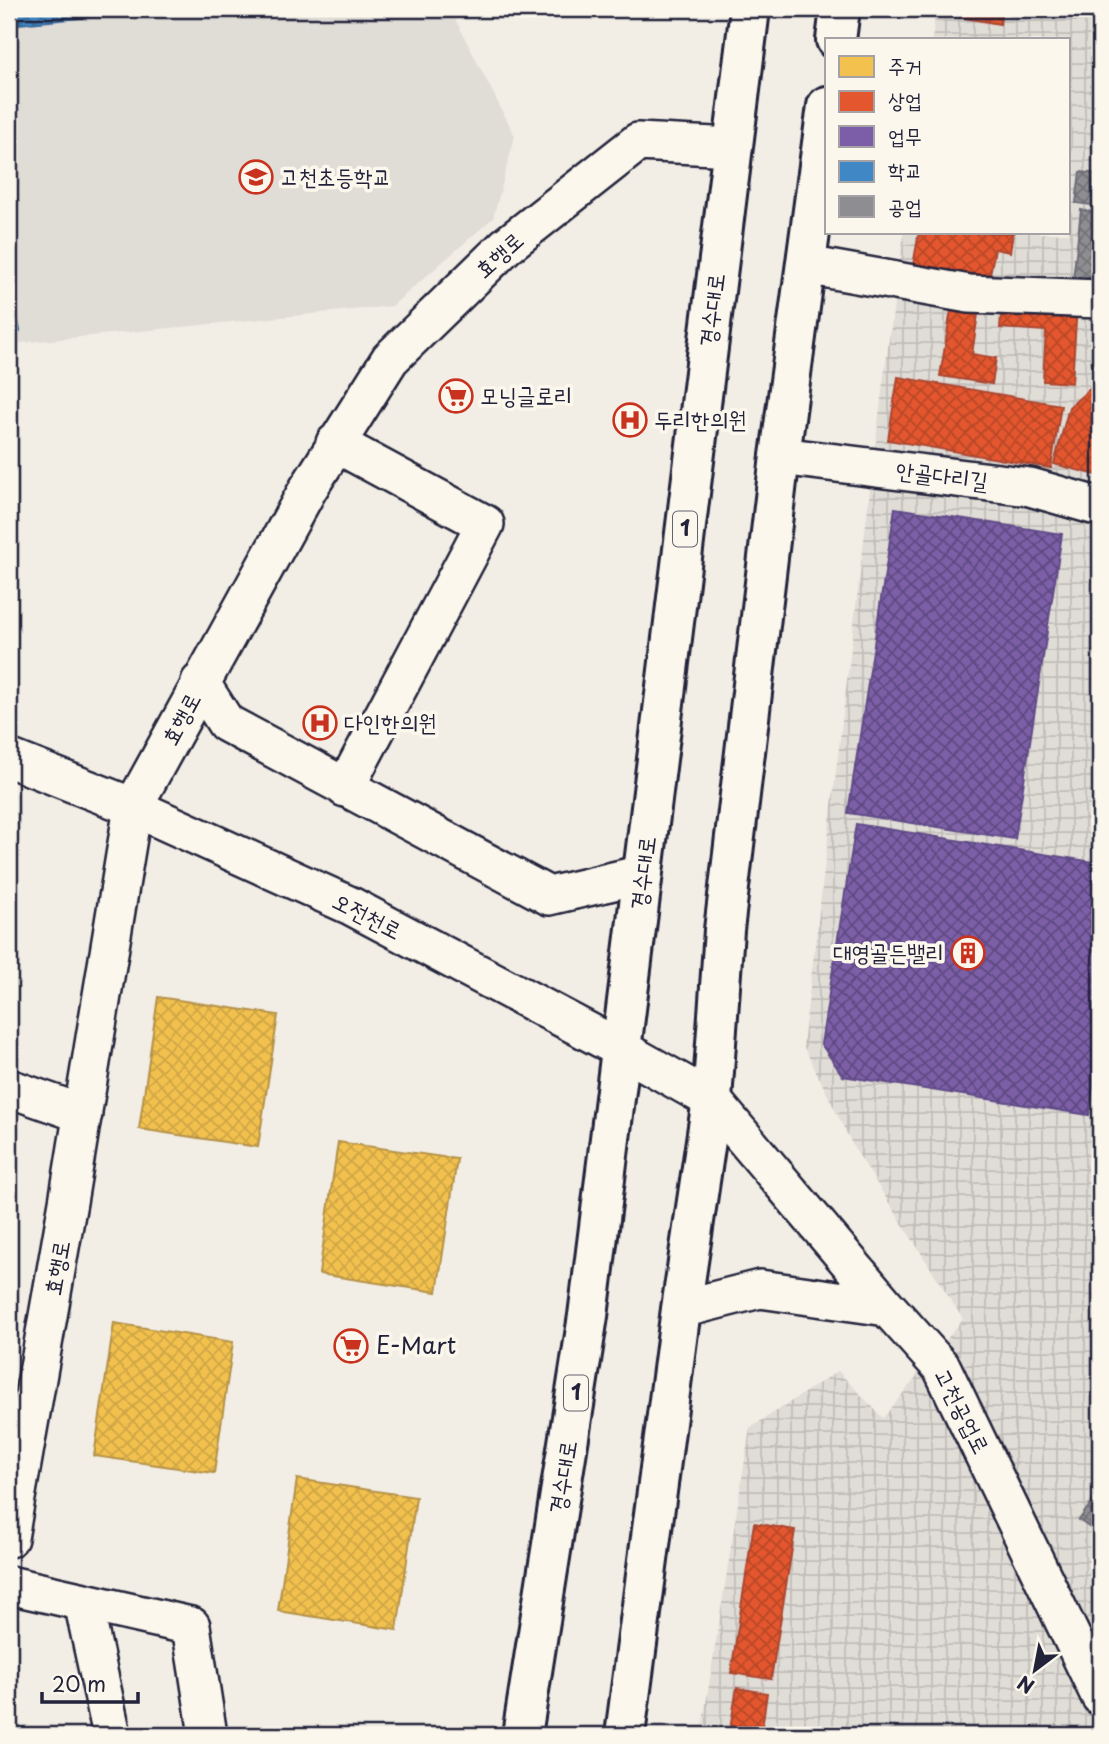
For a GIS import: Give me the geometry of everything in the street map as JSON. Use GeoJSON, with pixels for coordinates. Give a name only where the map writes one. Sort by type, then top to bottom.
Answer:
{"type":"FeatureCollection","features":[{"type":"Feature","properties":{"kind":"main road","name":"경수대로"},"geometry":{"type":"LineString","coordinates":[[522,1735],[588,1316],[750,9]]}},
{"type":"Feature","properties":{"kind":"main road"},"geometry":{"type":"LineString","coordinates":[[836,38],[840,9]]}},
{"type":"Feature","properties":{"kind":"main road"},"geometry":{"type":"LineString","coordinates":[[625,1735],[681,1309],[712,1100],[724,930],[780,456],[825,121]]}},
{"type":"Feature","properties":{"kind":"street","name":"효행로"},"geometry":{"type":"LineString","coordinates":[[9,1538],[14,1480],[83,1114],[133,807],[335,443],[390,359],[506,246],[638,142],[733,147]]}},
{"type":"Feature","properties":{"kind":"street"},"geometry":{"type":"LineString","coordinates":[[806,265],[969,294],[1100,299]]}},
{"type":"Feature","properties":{"kind":"street"},"geometry":{"type":"LineString","coordinates":[[335,443],[485,524],[345,788]]}},
{"type":"Feature","properties":{"kind":"street","name":"안골다리길"},"geometry":{"type":"LineString","coordinates":[[780,456],[1030,487],[1100,507]]}},
{"type":"Feature","properties":{"kind":"street"},"geometry":{"type":"LineString","coordinates":[[200,682],[226,723],[549,896],[643,874]]}},
{"type":"Feature","properties":{"kind":"street","name":"오전천로"},"geometry":{"type":"LineString","coordinates":[[9,758],[133,807],[351,906],[712,1100]]}},
{"type":"Feature","properties":{"kind":"street"},"geometry":{"type":"LineString","coordinates":[[9,1088],[83,1114]]}},
{"type":"Feature","properties":{"kind":"street","name":"고천공업로"},"geometry":{"type":"LineString","coordinates":[[712,1100],[887,1307],[943,1368],[1100,1696]]}},
{"type":"Feature","properties":{"kind":"street"},"geometry":{"type":"LineString","coordinates":[[681,1309],[760,1289],[887,1307]]}},
{"type":"Feature","properties":{"kind":"street"},"geometry":{"type":"LineString","coordinates":[[9,1585],[191,1626],[208,1735]]}},
{"type":"Feature","properties":{"kind":"street"},"geometry":{"type":"LineString","coordinates":[[83,1602],[112,1735]]}},
{"type":"Feature","properties":{"kind":"shaded area","name":"고천초등학교"},"geometry":{"type":"Polygon","coordinates":[[[9,9],[450,9],[515,136],[493,218],[392,306],[9,344],[9,9]]]}},
{"type":"Feature","properties":{"kind":"shaded area"},"geometry":{"type":"Polygon","coordinates":[[[936,9],[1100,9],[1100,1735],[701,1735],[750,1428],[838,1371],[883,1418],[963,1319],[853,1146],[803,1045],[883,383],[904,234],[1070,234],[1070,38],[932,38],[936,9]]]}},
{"type":"Feature","properties":{"kind":"building: 주거"},"geometry":{"type":"Polygon","coordinates":[[[158,997],[278,1015],[258,1147],[139,1129],[158,997]]]}},
{"type":"Feature","properties":{"kind":"building: 주거"},"geometry":{"type":"Polygon","coordinates":[[[338,1142],[457,1159],[437,1292],[319,1274],[338,1142]]]}},
{"type":"Feature","properties":{"kind":"building: 주거"},"geometry":{"type":"Polygon","coordinates":[[[114,1323],[233,1342],[214,1473],[94,1456],[114,1323]]]}},
{"type":"Feature","properties":{"kind":"building: 주거"},"geometry":{"type":"Polygon","coordinates":[[[297,1479],[416,1497],[397,1630],[278,1611],[297,1479]]]}},
{"type":"Feature","properties":{"kind":"building: 상업"},"geometry":{"type":"Polygon","coordinates":[[[948,9],[1002,9],[1000,24],[947,15],[948,9]]]}},
{"type":"Feature","properties":{"kind":"building: 상업"},"geometry":{"type":"Polygon","coordinates":[[[919,234],[1013,234],[1010,252],[995,249],[989,279],[913,265],[919,234]]]}},
{"type":"Feature","properties":{"kind":"building: 상업"},"geometry":{"type":"Polygon","coordinates":[[[1002,301],[1077,305],[1072,383],[1043,381],[1046,331],[1000,328],[1002,301]]]}},
{"type":"Feature","properties":{"kind":"building: 상업"},"geometry":{"type":"Polygon","coordinates":[[[951,310],[978,314],[972,354],[996,358],[992,384],[940,376],[951,310]]]}},
{"type":"Feature","properties":{"kind":"building: 상업"},"geometry":{"type":"Polygon","coordinates":[[[898,377],[1061,405],[1051,468],[888,440],[898,377]]]}},
{"type":"Feature","properties":{"kind":"building: 상업"},"geometry":{"type":"Polygon","coordinates":[[[1100,380],[1100,476],[1054,464],[1069,407],[1100,380]]]}},
{"type":"Feature","properties":{"kind":"building: 상업"},"geometry":{"type":"Polygon","coordinates":[[[754,1523],[795,1530],[771,1679],[731,1673],[754,1523]]]}},
{"type":"Feature","properties":{"kind":"building: 상업"},"geometry":{"type":"Polygon","coordinates":[[[737,1688],[767,1693],[761,1735],[729,1735],[737,1688]]]}},
{"type":"Feature","properties":{"kind":"building: 업무"},"geometry":{"type":"Polygon","coordinates":[[[895,508],[1062,534],[1015,839],[848,813],[895,508]]]}},
{"type":"Feature","properties":{"kind":"building: 업무","name":"대영골든밸리"},"geometry":{"type":"Polygon","coordinates":[[[856,824],[1100,863],[1100,1042],[1089,1115],[843,1076],[821,1044],[856,824]]]}},
{"type":"Feature","properties":{"kind":"building: 학교"},"geometry":{"type":"Polygon","coordinates":[[[9,9],[173,9],[9,25],[9,9]]]}},
{"type":"Feature","properties":{"kind":"building: 학교"},"geometry":{"type":"Polygon","coordinates":[[[9,276],[20,331],[9,333],[9,276]]]}},
{"type":"Feature","properties":{"kind":"building: 공업"},"geometry":{"type":"Polygon","coordinates":[[[1080,172],[1100,174],[1100,206],[1076,203],[1080,172]]]}},
{"type":"Feature","properties":{"kind":"building: 공업"},"geometry":{"type":"Polygon","coordinates":[[[1081,210],[1100,213],[1100,283],[1073,280],[1081,210]]]}},
{"type":"Feature","properties":{"kind":"building: 공업"},"geometry":{"type":"Polygon","coordinates":[[[1100,1491],[1100,1535],[1079,1520],[1100,1491]]]}},
{"type":"Feature","properties":{"kind":"place","name":"고천초등학교"},"geometry":{"type":"Point","coordinates":[256,177]}},
{"type":"Feature","properties":{"kind":"place","name":"모닝글로리"},"geometry":{"type":"Point","coordinates":[456,396]}},
{"type":"Feature","properties":{"kind":"place","name":"두리한의원"},"geometry":{"type":"Point","coordinates":[630,420]}},
{"type":"Feature","properties":{"kind":"place","name":"다인한의원"},"geometry":{"type":"Point","coordinates":[320,723]}},
{"type":"Feature","properties":{"kind":"place","name":"대영골든밸리"},"geometry":{"type":"Point","coordinates":[968,953]}},
{"type":"Feature","properties":{"kind":"place","name":"E-Mart"},"geometry":{"type":"Point","coordinates":[351,1346]}}]}
